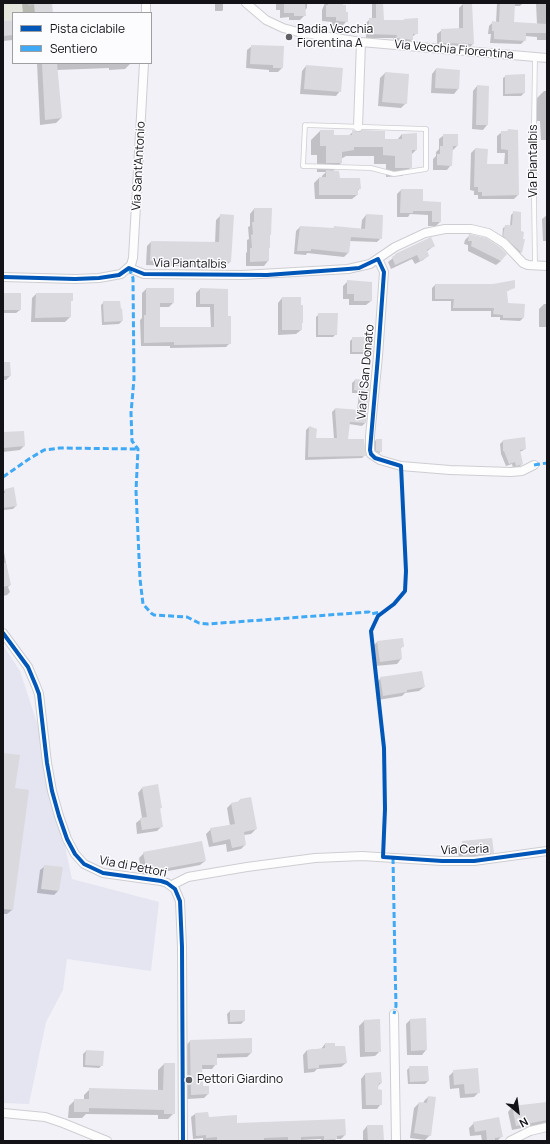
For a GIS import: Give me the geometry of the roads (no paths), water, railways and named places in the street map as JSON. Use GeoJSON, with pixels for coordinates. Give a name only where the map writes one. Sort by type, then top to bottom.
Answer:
{"type":"FeatureCollection","features":[{"type":"Feature","properties":{"kind":"street","name":"Via Vecchia Fiorentina"},"geometry":{"type":"LineString","coordinates":[[246,3],[266,20],[283,28],[298,32],[361,42],[547,58]]}},
{"type":"Feature","properties":{"kind":"street"},"geometry":{"type":"LineString","coordinates":[[358,127],[361,42]]}},
{"type":"Feature","properties":{"kind":"street","name":"Via Sant'Antonio"},"geometry":{"type":"LineString","coordinates":[[129,268],[133,258],[144,64]]}},
{"type":"Feature","properties":{"kind":"street","name":"Via Piantalbis"},"geometry":{"type":"LineString","coordinates":[[129,268],[144,274],[267,274],[348,270],[359,268],[378,259],[395,246],[425,233],[459,228],[488,233],[504,243],[523,263],[528,266],[547,266]]}},
{"type":"Feature","properties":{"kind":"street","name":"Via di San Donato"},"geometry":{"type":"LineString","coordinates":[[378,259],[384,272],[370,436],[371,454],[380,460],[401,466],[450,470],[511,472],[522,471],[534,465]]}},
{"type":"Feature","properties":{"kind":"street"},"geometry":{"type":"LineString","coordinates":[[3,276],[75,279],[99,278],[119,275],[129,268]]}},
{"type":"Feature","properties":{"kind":"street","name":"Via di Pettori"},"geometry":{"type":"LineString","coordinates":[[3,633],[28,667],[36,686],[52,791],[67,839],[75,854],[84,864],[103,873],[161,881],[172,885],[180,901],[184,1141]]}},
{"type":"Feature","properties":{"kind":"street","name":"Via Ceria"},"geometry":{"type":"LineString","coordinates":[[172,885],[188,877],[315,858],[362,856],[442,861],[474,861],[547,851]]}},
{"type":"Feature","properties":{"kind":"street"},"geometry":{"type":"LineString","coordinates":[[394,1014],[396,1141]]}},
{"type":"Feature","properties":{"kind":"street"},"geometry":{"type":"LineString","coordinates":[[3,1113],[45,1117],[107,1141]]}},
{"type":"Feature","properties":{"kind":"street"},"geometry":{"type":"LineString","coordinates":[[510,1141],[530,1131],[547,1127]]}},
{"type":"Feature","properties":{"kind":"lane","name":"Via Piantalbis"},"geometry":{"type":"LineString","coordinates":[[535,57],[533,131],[535,265]]}},
{"type":"Feature","properties":{"kind":"lane"},"geometry":{"type":"LineString","coordinates":[[305,125],[358,127],[426,129],[426,169],[394,174],[371,168],[303,166],[305,125]]}},
{"type":"Feature","properties":{"kind":"place","name":"Badia Vecchia Fiorentina A"},"geometry":{"type":"Point","coordinates":[289,37]}},
{"type":"Feature","properties":{"kind":"place","name":"Pettori Giardino"},"geometry":{"type":"Point","coordinates":[189,1080]}}]}
